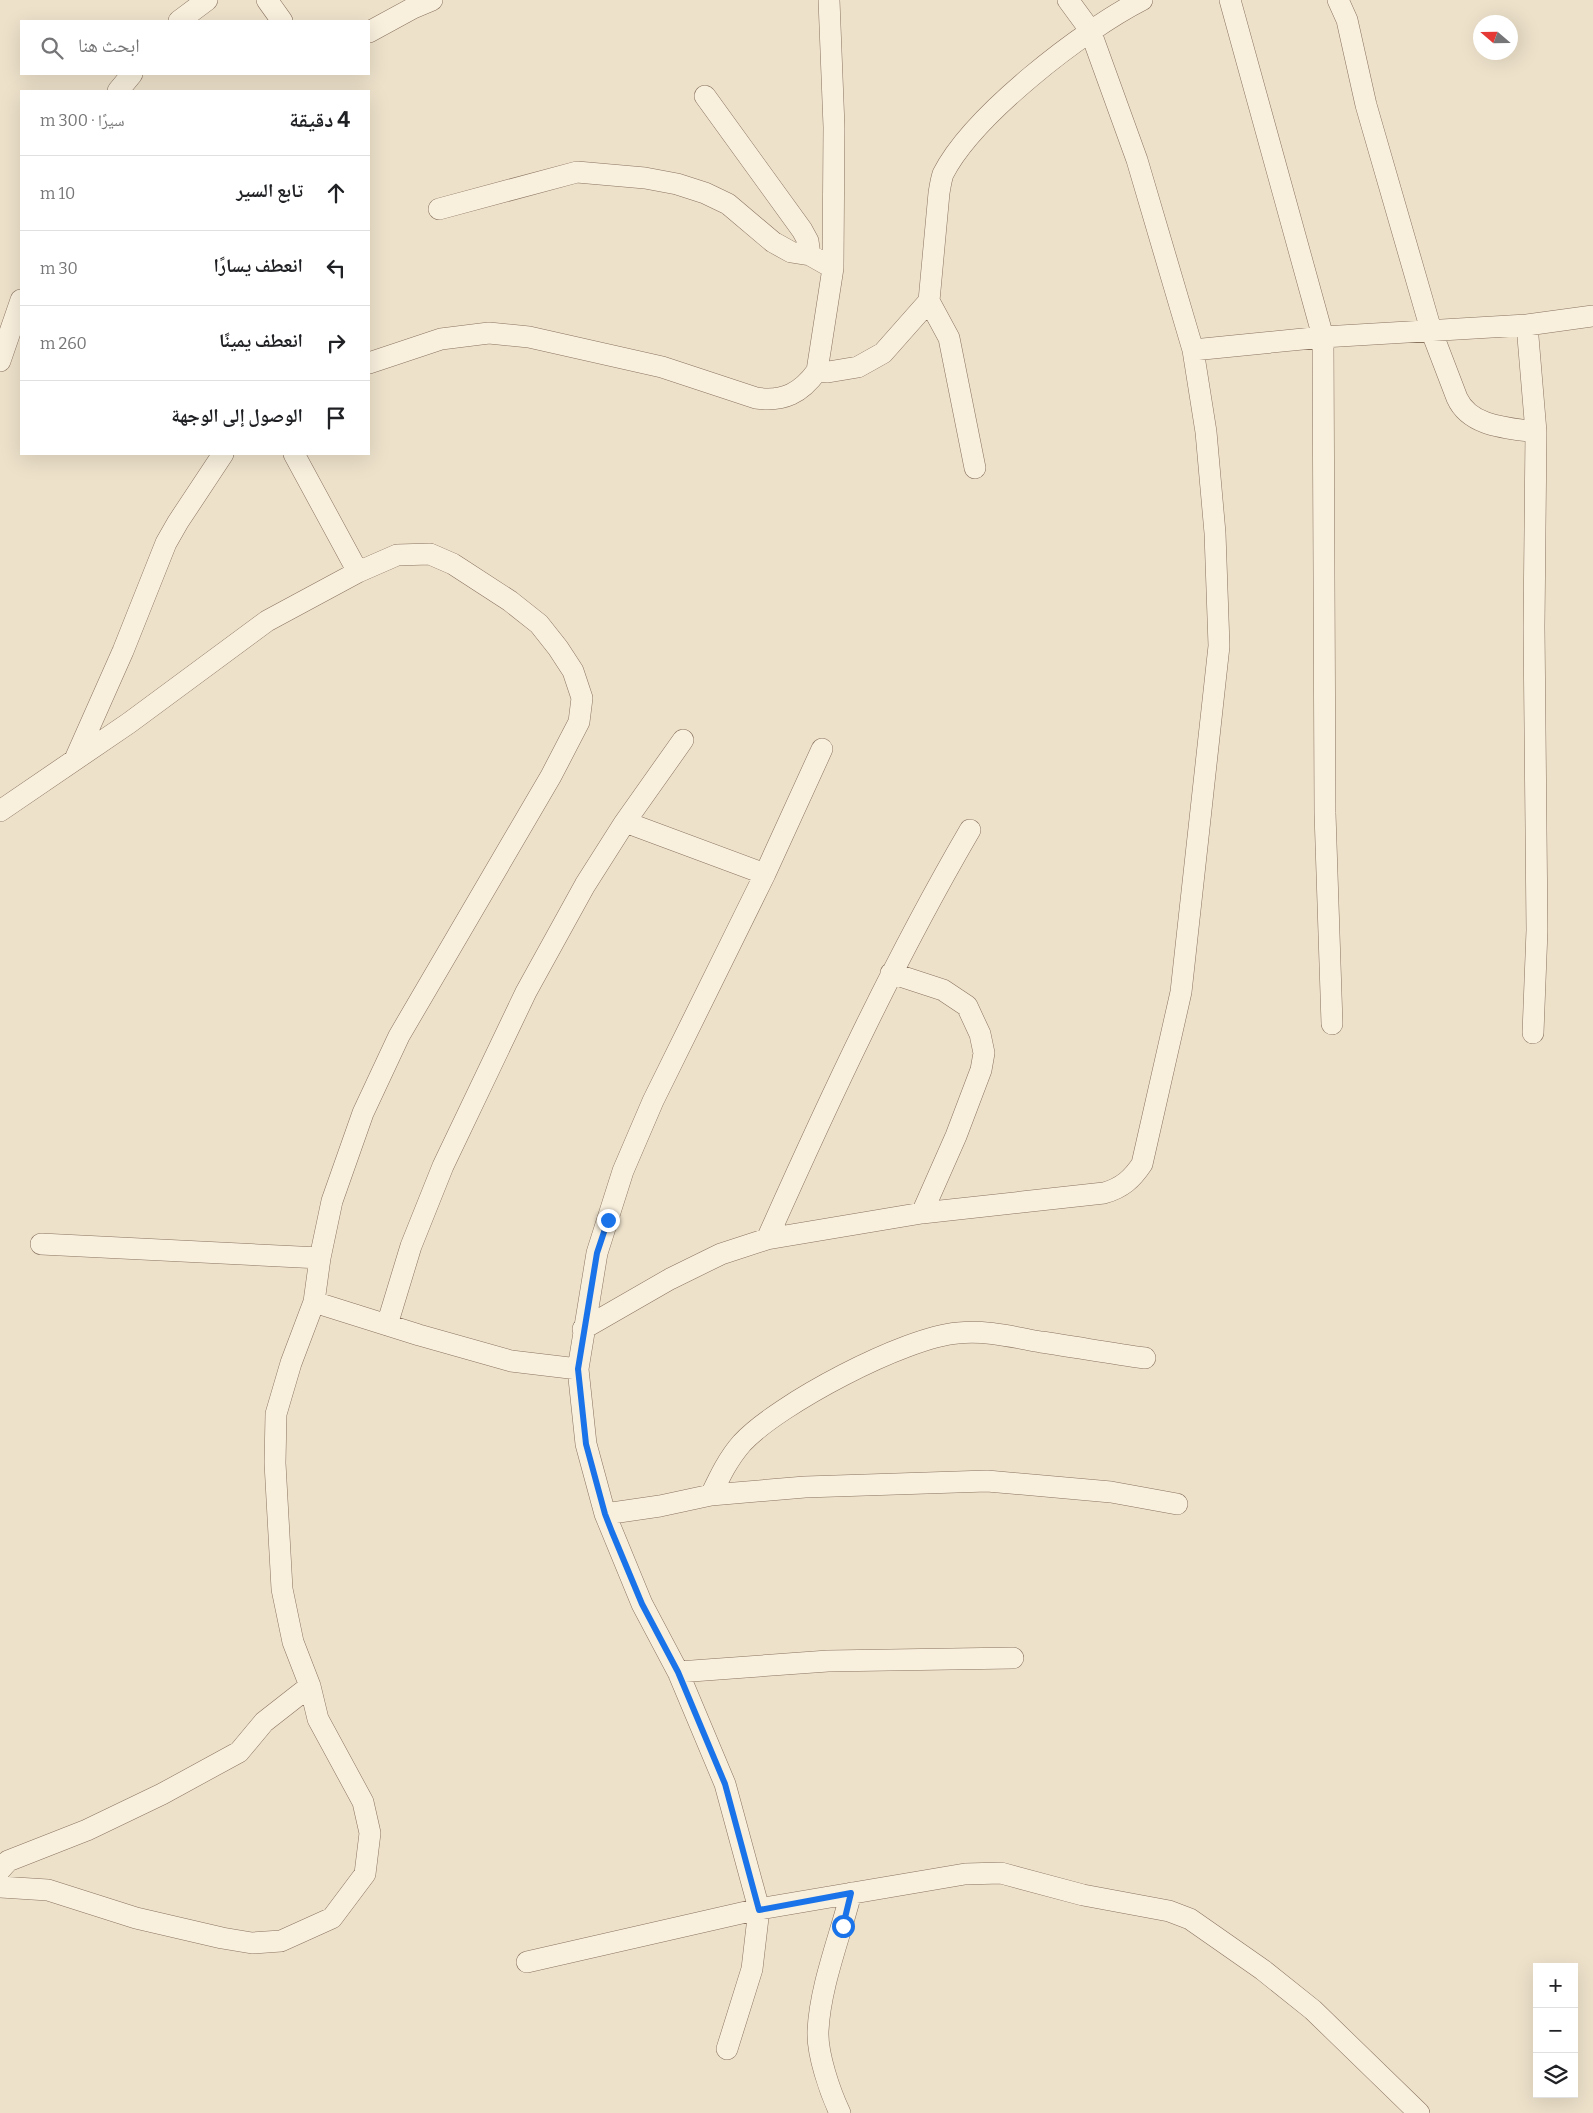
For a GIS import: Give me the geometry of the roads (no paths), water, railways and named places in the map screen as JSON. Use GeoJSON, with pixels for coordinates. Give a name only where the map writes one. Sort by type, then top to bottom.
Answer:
{"type":"FeatureCollection","features":[{"type":"Feature","properties":{"kind":"street"},"geometry":{"type":"LineString","coordinates":[[180,20],[207,0]]}},
{"type":"Feature","properties":{"kind":"street"},"geometry":{"type":"LineString","coordinates":[[267,0],[281,20]]}},
{"type":"Feature","properties":{"kind":"street"},"geometry":{"type":"LineString","coordinates":[[370,31],[432,0]]}},
{"type":"Feature","properties":{"kind":"street"},"geometry":{"type":"LineString","coordinates":[[370,363],[441,340],[489,333],[529,337],[643,362],[756,398],[770,400],[784,397],[805,386],[817,371],[833,268],[834,127],[829,0]]}},
{"type":"Feature","properties":{"kind":"street"},"geometry":{"type":"LineString","coordinates":[[583,1329],[670,1279],[713,1258],[767,1239],[922,1213],[1104,1194],[1118,1189],[1132,1178],[1142,1164],[1181,992],[1219,646],[1216,533],[1206,432],[1193,350],[1137,160],[1090,30],[1068,0]]}},
{"type":"Feature","properties":{"kind":"street"},"geometry":{"type":"LineString","coordinates":[[975,468],[950,338],[929,301],[939,193],[943,175],[973,132],[1012,95],[1090,30],[1142,0]]}},
{"type":"Feature","properties":{"kind":"street"},"geometry":{"type":"LineString","coordinates":[[1230,0],[1323,338],[1325,803],[1332,1024]]}},
{"type":"Feature","properties":{"kind":"street"},"geometry":{"type":"LineString","coordinates":[[1338,0],[1347,20],[1366,105],[1431,330],[1456,398],[1461,407],[1470,416],[1500,426],[1536,432]]}},
{"type":"Feature","properties":{"kind":"street"},"geometry":{"type":"LineString","coordinates":[[119,90],[131,75]]}},
{"type":"Feature","properties":{"kind":"street"},"geometry":{"type":"LineString","coordinates":[[705,96],[802,230],[808,241],[810,255]]}},
{"type":"Feature","properties":{"kind":"street"},"geometry":{"type":"LineString","coordinates":[[438,209],[577,172],[629,176],[677,184],[705,193],[728,204],[773,242],[791,252],[810,255],[833,268]]}},
{"type":"Feature","properties":{"kind":"street"},"geometry":{"type":"LineString","coordinates":[[817,371],[828,372],[858,366],[883,353],[929,301]]}},
{"type":"Feature","properties":{"kind":"street"},"geometry":{"type":"LineString","coordinates":[[0,361],[20,303]]}},
{"type":"Feature","properties":{"kind":"street"},"geometry":{"type":"LineString","coordinates":[[1193,350],[1323,338],[1527,325],[1593,316]]}},
{"type":"Feature","properties":{"kind":"street"},"geometry":{"type":"LineString","coordinates":[[1527,325],[1536,432],[1534,636],[1537,930],[1532,1033]]}},
{"type":"Feature","properties":{"kind":"street"},"geometry":{"type":"LineString","coordinates":[[76,757],[123,651],[166,543],[222,455]]}},
{"type":"Feature","properties":{"kind":"street"},"geometry":{"type":"LineString","coordinates":[[295,455],[358,572]]}},
{"type":"Feature","properties":{"kind":"street"},"geometry":{"type":"LineString","coordinates":[[0,811],[76,757],[129,723],[267,620],[358,572],[397,555],[430,554],[453,564],[510,601],[539,624],[573,671],[582,698],[579,722],[559,760],[399,1036],[363,1113],[332,1201],[320,1258],[314,1302],[291,1363],[276,1414],[275,1463],[282,1589],[293,1642],[310,1686],[318,1719],[363,1802],[370,1833],[366,1874],[332,1918],[281,1941],[252,1943],[136,1918],[48,1890],[0,1887]]}},
{"type":"Feature","properties":{"kind":"street"},"geometry":{"type":"LineString","coordinates":[[387,1325],[415,1237],[444,1166],[526,992],[580,894],[625,822],[683,740]]}},
{"type":"Feature","properties":{"kind":"street"},"geometry":{"type":"LineString","coordinates":[[727,2049],[752,1969],[759,1910],[725,1784],[678,1672],[642,1604],[605,1514],[586,1444],[578,1369],[583,1329],[597,1253],[623,1171],[653,1101],[765,874],[822,749]]}},
{"type":"Feature","properties":{"kind":"street"},"geometry":{"type":"LineString","coordinates":[[625,822],[765,874]]}},
{"type":"Feature","properties":{"kind":"street"},"geometry":{"type":"LineString","coordinates":[[767,1239],[852,1052],[891,973],[970,830]]}},
{"type":"Feature","properties":{"kind":"street"},"geometry":{"type":"LineString","coordinates":[[891,973],[943,990],[967,1006],[980,1034],[984,1054],[981,1070],[956,1136],[922,1213]]}},
{"type":"Feature","properties":{"kind":"street"},"geometry":{"type":"LineString","coordinates":[[40,1244],[320,1258]]}},
{"type":"Feature","properties":{"kind":"street"},"geometry":{"type":"LineString","coordinates":[[314,1302],[511,1361],[578,1369]]}},
{"type":"Feature","properties":{"kind":"street"},"geometry":{"type":"LineString","coordinates":[[711,1495],[731,1457],[743,1442],[773,1416],[860,1367],[904,1346],[957,1332],[991,1333],[1145,1358]]}},
{"type":"Feature","properties":{"kind":"street"},"geometry":{"type":"LineString","coordinates":[[605,1514],[660,1506],[711,1495],[805,1487],[988,1481],[1111,1492],[1176,1504]]}},
{"type":"Feature","properties":{"kind":"street"},"geometry":{"type":"LineString","coordinates":[[678,1672],[828,1661],[1013,1658]]}},
{"type":"Feature","properties":{"kind":"street"},"geometry":{"type":"LineString","coordinates":[[0,1870],[8,1861],[87,1830],[162,1794],[238,1752],[264,1722],[310,1686]]}},
{"type":"Feature","properties":{"kind":"street"},"geometry":{"type":"LineString","coordinates":[[528,1962],[759,1910],[965,1874],[1001,1873],[1083,1895],[1169,1911],[1190,1919],[1269,1975],[1313,2010],[1420,2113]]}},
{"type":"Feature","properties":{"kind":"street"},"geometry":{"type":"LineString","coordinates":[[840,2113],[824,2065],[818,2034],[826,1980],[851,1893]]}}]}
